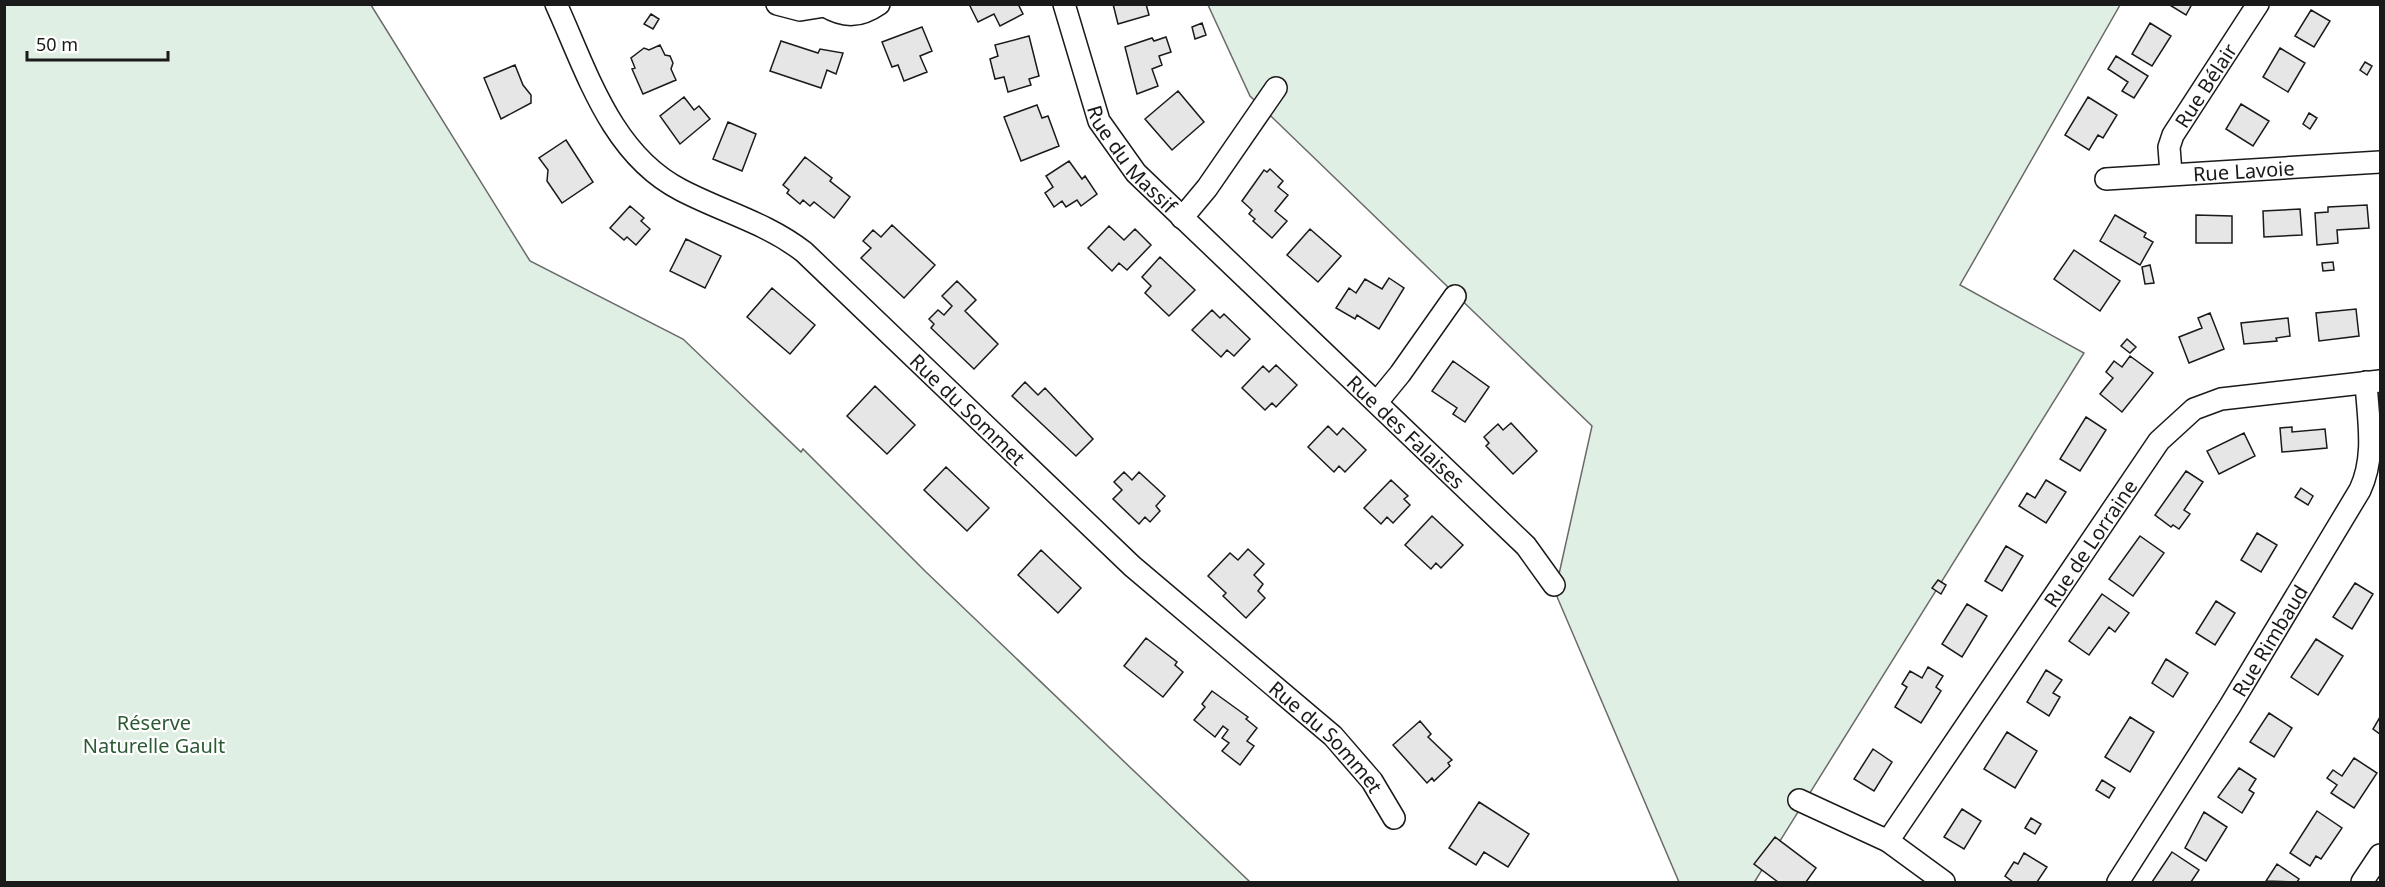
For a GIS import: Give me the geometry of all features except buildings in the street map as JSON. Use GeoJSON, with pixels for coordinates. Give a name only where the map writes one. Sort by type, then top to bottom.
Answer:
{"type":"FeatureCollection","features":[{"type":"Feature","properties":{"kind":"street","name":"Rue du Sommet"},"geometry":{"type":"LineString","coordinates":[[556,4],[612,124],[637,157],[675,187],[766,227],[804,252],[1132,566],[1334,736],[1372,781],[1394,818]]}},
{"type":"Feature","properties":{"kind":"street"},"geometry":{"type":"LineString","coordinates":[[777,4],[800,10],[824,5],[850,15],[866,12],[879,4]]}},
{"type":"Feature","properties":{"kind":"street","name":"Rue du Massif"},"geometry":{"type":"LineString","coordinates":[[1064,4],[1099,121],[1131,166],[1182,218],[1252,283]]}},
{"type":"Feature","properties":{"kind":"street","name":"Rue Bélair"},"geometry":{"type":"LineString","coordinates":[[2171,173],[2169,147],[2174,135],[2259,4]]}},
{"type":"Feature","properties":{"kind":"street"},"geometry":{"type":"LineString","coordinates":[[1182,218],[1207,188],[1276,88]]}},
{"type":"Feature","properties":{"kind":"street","name":"Rue Lavoie"},"geometry":{"type":"LineString","coordinates":[[2106,179],[2171,173],[2380,162]]}},
{"type":"Feature","properties":{"kind":"street","name":"Rue des Falaises"},"geometry":{"type":"LineString","coordinates":[[1252,283],[1526,546],[1554,585]]}},
{"type":"Feature","properties":{"kind":"street"},"geometry":{"type":"LineString","coordinates":[[1377,402],[1400,374],[1455,296]]}},
{"type":"Feature","properties":{"kind":"street","name":"Rue de Lorraine"},"geometry":{"type":"LineString","coordinates":[[1888,841],[2159,441],[2179,420],[2194,409],[2222,399],[2373,381]]}},
{"type":"Feature","properties":{"kind":"street","name":"Rue Rimbaud"},"geometry":{"type":"LineString","coordinates":[[2118,882],[2230,706],[2360,490],[2368,472],[2370,457],[2373,381]]}},
{"type":"Feature","properties":{"kind":"street"},"geometry":{"type":"LineString","coordinates":[[1798,800],[1888,841],[1944,882]]}},
{"type":"Feature","properties":{"kind":"street"},"geometry":{"type":"LineString","coordinates":[[2362,882],[2380,855]]}},
{"type":"Feature","properties":{"kind":"green space","name":"Réserve Naturelle Gault"},"geometry":{"type":"Polygon","coordinates":[[[5,4],[371,5],[530,261],[683,339],[801,452],[803,449],[926,572],[1250,882],[5,882],[5,4]]]}},
{"type":"Feature","properties":{"kind":"green space"},"geometry":{"type":"Polygon","coordinates":[[[1208,5],[2120,5],[1960,285],[2084,353],[1755,881],[1757,882],[1679,882],[1555,592],[1592,426],[1250,96],[1208,5]]]}}]}
